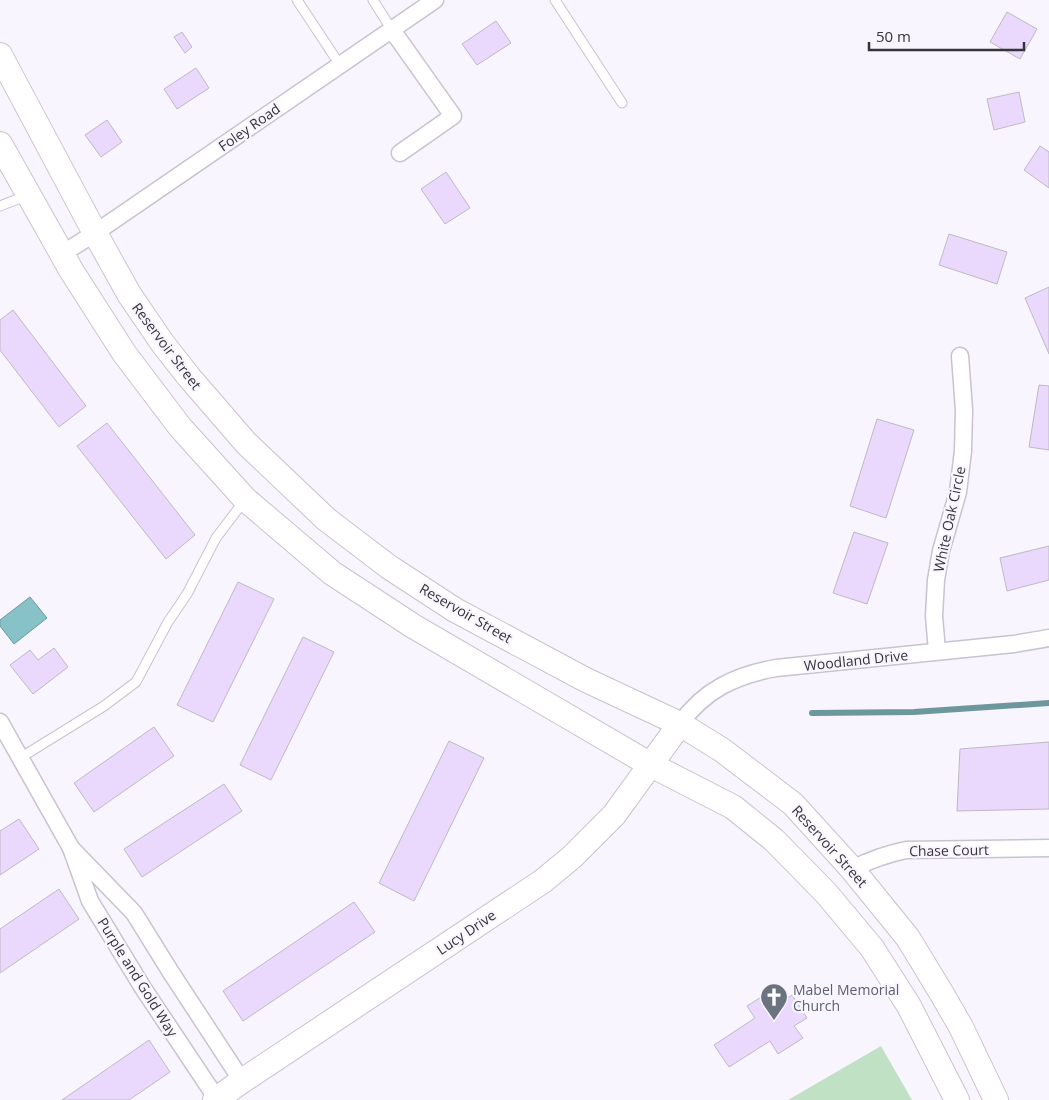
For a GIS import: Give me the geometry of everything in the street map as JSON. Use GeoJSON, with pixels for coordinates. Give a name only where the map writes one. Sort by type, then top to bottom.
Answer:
{"type":"FeatureCollection","features":[{"type":"Feature","properties":{"kind":"main road","name":"Reservoir Street"},"geometry":{"type":"LineString","coordinates":[[0,55],[129,294],[163,344],[246,443],[326,519],[389,567],[455,610],[586,680],[680,724],[722,750],[794,804],[852,868],[908,938],[961,1027],[996,1100]]}},
{"type":"Feature","properties":{"kind":"main road"},"geometry":{"type":"LineString","coordinates":[[0,144],[71,270],[124,353],[180,427],[245,499],[332,574],[413,626],[651,765],[733,807],[774,840],[826,894],[872,948],[909,1006],[957,1100]]}},
{"type":"Feature","properties":{"kind":"main road","name":"Lucy Drive"},"geometry":{"type":"LineString","coordinates":[[216,1099],[543,881],[572,858],[614,815],[680,724]]}},
{"type":"Feature","properties":{"kind":"street","name":"Foley Road"},"geometry":{"type":"LineString","coordinates":[[62,254],[435,0]]}},
{"type":"Feature","properties":{"kind":"street"},"geometry":{"type":"LineString","coordinates":[[392,30],[452,116],[400,153]]}},
{"type":"Feature","properties":{"kind":"street","name":"White Oak Circle"},"geometry":{"type":"LineString","coordinates":[[937,652],[934,616],[936,580],[941,552],[958,492],[963,452],[964,410],[960,356]]}},
{"type":"Feature","properties":{"kind":"street","name":"Woodland Drive"},"geometry":{"type":"LineString","coordinates":[[680,724],[707,696],[725,684],[755,672],[776,668],[1014,644],[1049,638]]}},
{"type":"Feature","properties":{"kind":"street","name":"Purple and Gold Way"},"geometry":{"type":"LineString","coordinates":[[0,722],[71,848],[90,901],[143,988],[216,1099]]}},
{"type":"Feature","properties":{"kind":"street","name":"Purple and Gold Way"},"geometry":{"type":"LineString","coordinates":[[71,848],[134,913],[242,1081]]}},
{"type":"Feature","properties":{"kind":"street","name":"Chase Court"},"geometry":{"type":"LineString","coordinates":[[852,868],[873,859],[906,850],[1049,848]]}},
{"type":"Feature","properties":{"kind":"lane"},"geometry":{"type":"LineString","coordinates":[[298,0],[340,64]]}},
{"type":"Feature","properties":{"kind":"lane"},"geometry":{"type":"LineString","coordinates":[[373,0],[392,30]]}},
{"type":"Feature","properties":{"kind":"lane"},"geometry":{"type":"LineString","coordinates":[[555,0],[622,103]]}},
{"type":"Feature","properties":{"kind":"lane"},"geometry":{"type":"LineString","coordinates":[[0,206],[28,195]]}},
{"type":"Feature","properties":{"kind":"lane"},"geometry":{"type":"LineString","coordinates":[[20,758],[104,706],[136,682],[168,622],[187,594],[216,538],[245,499]]}},
{"type":"Feature","properties":{"kind":"green space"},"geometry":{"type":"Polygon","coordinates":[[[881,1046],[912,1100],[788,1100],[881,1046]]]}},
{"type":"Feature","properties":{"kind":"water"},"geometry":{"type":"Polygon","coordinates":[[[30,597],[47,618],[14,644],[0,626],[0,620],[30,597]]]}},
{"type":"Feature","properties":{"kind":"building"},"geometry":{"type":"Polygon","coordinates":[[[1007,12],[1037,29],[1020,59],[990,42],[1007,12]]]}},
{"type":"Feature","properties":{"kind":"building"},"geometry":{"type":"Polygon","coordinates":[[[496,21],[511,43],[477,65],[462,44],[496,21]]]}},
{"type":"Feature","properties":{"kind":"building"},"geometry":{"type":"Polygon","coordinates":[[[182,32],[192,47],[185,53],[174,37],[182,32]]]}},
{"type":"Feature","properties":{"kind":"building"},"geometry":{"type":"Polygon","coordinates":[[[196,68],[209,88],[177,109],[164,89],[196,68]]]}},
{"type":"Feature","properties":{"kind":"building"},"geometry":{"type":"Polygon","coordinates":[[[1019,92],[1025,122],[994,130],[987,99],[1019,92]]]}},
{"type":"Feature","properties":{"kind":"building"},"geometry":{"type":"Polygon","coordinates":[[[107,120],[122,142],[101,157],[85,135],[107,120]]]}},
{"type":"Feature","properties":{"kind":"building"},"geometry":{"type":"Polygon","coordinates":[[[1040,146],[1049,152],[1049,188],[1024,170],[1040,146]]]}},
{"type":"Feature","properties":{"kind":"building"},"geometry":{"type":"Polygon","coordinates":[[[446,172],[470,208],[445,224],[421,189],[446,172]]]}},
{"type":"Feature","properties":{"kind":"building"},"geometry":{"type":"Polygon","coordinates":[[[949,234],[1007,252],[997,284],[939,265],[949,234]]]}},
{"type":"Feature","properties":{"kind":"building"},"geometry":{"type":"Polygon","coordinates":[[[1049,287],[1049,354],[1025,298],[1049,287]]]}},
{"type":"Feature","properties":{"kind":"building"},"geometry":{"type":"Polygon","coordinates":[[[13,310],[86,406],[59,427],[0,350],[0,320],[13,310]]]}},
{"type":"Feature","properties":{"kind":"building"},"geometry":{"type":"Polygon","coordinates":[[[1039,385],[1049,386],[1049,450],[1029,447],[1039,385]]]}},
{"type":"Feature","properties":{"kind":"building"},"geometry":{"type":"Polygon","coordinates":[[[877,419],[914,430],[886,518],[850,506],[877,419]]]}},
{"type":"Feature","properties":{"kind":"building"},"geometry":{"type":"Polygon","coordinates":[[[107,423],[195,535],[166,559],[77,446],[107,423]]]}},
{"type":"Feature","properties":{"kind":"building"},"geometry":{"type":"Polygon","coordinates":[[[854,532],[888,543],[867,604],[833,593],[854,532]]]}},
{"type":"Feature","properties":{"kind":"building"},"geometry":{"type":"Polygon","coordinates":[[[1049,546],[1049,580],[1007,591],[1000,558],[1049,546]]]}},
{"type":"Feature","properties":{"kind":"building"},"geometry":{"type":"Polygon","coordinates":[[[238,582],[274,599],[213,722],[177,705],[238,582]]]}},
{"type":"Feature","properties":{"kind":"building"},"geometry":{"type":"Polygon","coordinates":[[[303,637],[334,652],[271,780],[240,765],[303,637]]]}},
{"type":"Feature","properties":{"kind":"building"},"geometry":{"type":"Polygon","coordinates":[[[54,648],[68,667],[33,694],[10,665],[30,650],[38,660],[54,648]]]}},
{"type":"Feature","properties":{"kind":"building"},"geometry":{"type":"Polygon","coordinates":[[[154,727],[174,756],[94,812],[74,783],[154,727]]]}},
{"type":"Feature","properties":{"kind":"building"},"geometry":{"type":"Polygon","coordinates":[[[449,741],[484,758],[414,901],[379,883],[449,741]]]}},
{"type":"Feature","properties":{"kind":"building"},"geometry":{"type":"Polygon","coordinates":[[[1049,742],[1049,809],[957,811],[960,749],[1049,742]]]}},
{"type":"Feature","properties":{"kind":"building"},"geometry":{"type":"Polygon","coordinates":[[[224,784],[242,811],[142,877],[124,849],[224,784]]]}},
{"type":"Feature","properties":{"kind":"building"},"geometry":{"type":"Polygon","coordinates":[[[19,819],[39,849],[0,875],[0,831],[19,819]]]}},
{"type":"Feature","properties":{"kind":"building"},"geometry":{"type":"Polygon","coordinates":[[[59,889],[79,919],[0,973],[0,929],[59,889]]]}},
{"type":"Feature","properties":{"kind":"building"},"geometry":{"type":"Polygon","coordinates":[[[354,902],[375,932],[243,1021],[223,991],[354,902]]]}},
{"type":"Feature","properties":{"kind":"building"},"geometry":{"type":"Polygon","coordinates":[[[769,992],[777,1005],[792,995],[807,1018],[794,1026],[803,1038],[778,1054],[770,1041],[729,1067],[714,1045],[755,1018],[747,1006],[769,992]]]}},
{"type":"Feature","properties":{"kind":"building"},"geometry":{"type":"Polygon","coordinates":[[[149,1040],[170,1072],[129,1100],[62,1100],[149,1040]]]}},
{"type":"Feature","properties":{"kind":"waterway"},"geometry":{"type":"LineString","coordinates":[[812,713],[914,712],[1049,703]]}},
{"type":"Feature","properties":{"kind":"place","name":"Mabel Memorial Church"},"geometry":{"type":"Point","coordinates":[774,1021]}}]}
